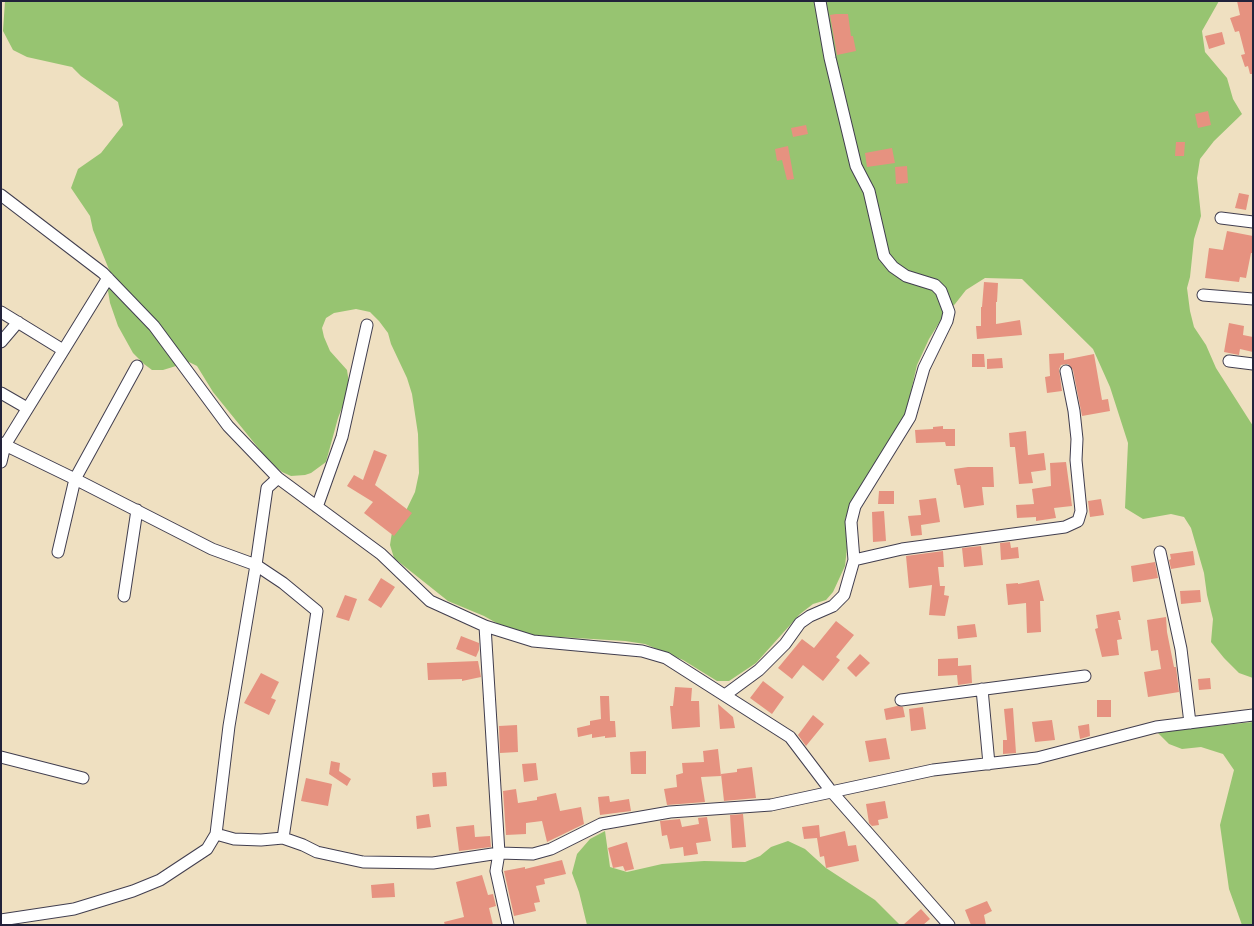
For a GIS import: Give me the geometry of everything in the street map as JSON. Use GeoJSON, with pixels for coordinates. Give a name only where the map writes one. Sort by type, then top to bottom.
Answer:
{"type":"FeatureCollection","features":[{"type":"Feature","properties":{"kind":"street"},"geometry":{"type":"LineString","coordinates":[[725,696],[759,670],[784,644],[800,623],[810,616],[833,606],[844,595],[854,560],[851,522],[856,506],[910,418],[924,368],[950,312],[941,291],[934,285],[906,276],[893,267],[884,256],[869,191],[856,166],[830,58],[820,1]]}},
{"type":"Feature","properties":{"kind":"street"},"geometry":{"type":"LineString","coordinates":[[1,195],[108,278],[154,326],[228,426],[278,478],[381,554],[430,601],[485,626],[533,641],[642,651],[666,658],[790,737],[831,791],[949,925]]}},
{"type":"Feature","properties":{"kind":"street"},"geometry":{"type":"LineString","coordinates":[[1221,218],[1253,222]]}},
{"type":"Feature","properties":{"kind":"street"},"geometry":{"type":"LineString","coordinates":[[1,462],[3,444],[108,278]]}},
{"type":"Feature","properties":{"kind":"street"},"geometry":{"type":"LineString","coordinates":[[1203,295],[1253,299]]}},
{"type":"Feature","properties":{"kind":"street"},"geometry":{"type":"LineString","coordinates":[[1,312],[63,350]]}},
{"type":"Feature","properties":{"kind":"street"},"geometry":{"type":"LineString","coordinates":[[1,342],[18,322]]}},
{"type":"Feature","properties":{"kind":"street"},"geometry":{"type":"LineString","coordinates":[[317,507],[342,437],[367,325]]}},
{"type":"Feature","properties":{"kind":"street"},"geometry":{"type":"LineString","coordinates":[[1229,360],[1253,364]]}},
{"type":"Feature","properties":{"kind":"street"},"geometry":{"type":"LineString","coordinates":[[58,552],[74,479],[136,366]]}},
{"type":"Feature","properties":{"kind":"street"},"geometry":{"type":"LineString","coordinates":[[854,560],[902,549],[1066,527],[1078,521],[1081,510],[1076,460],[1077,439],[1074,411],[1066,371]]}},
{"type":"Feature","properties":{"kind":"street"},"geometry":{"type":"LineString","coordinates":[[1,394],[27,408]]}},
{"type":"Feature","properties":{"kind":"street"},"geometry":{"type":"LineString","coordinates":[[3,444],[212,549],[256,564],[317,611],[283,838]]}},
{"type":"Feature","properties":{"kind":"street"},"geometry":{"type":"LineString","coordinates":[[1,920],[74,908],[133,891],[160,880],[207,848],[216,834],[229,726],[267,488],[278,478]]}},
{"type":"Feature","properties":{"kind":"street"},"geometry":{"type":"LineString","coordinates":[[124,596],[137,510]]}},
{"type":"Feature","properties":{"kind":"street"},"geometry":{"type":"LineString","coordinates":[[1160,552],[1181,650],[1190,723]]}},
{"type":"Feature","properties":{"kind":"street"},"geometry":{"type":"LineString","coordinates":[[485,626],[498,853],[496,871],[508,925]]}},
{"type":"Feature","properties":{"kind":"street"},"geometry":{"type":"LineString","coordinates":[[901,700],[1085,676]]}},
{"type":"Feature","properties":{"kind":"street"},"geometry":{"type":"LineString","coordinates":[[982,689],[988,764]]}},
{"type":"Feature","properties":{"kind":"street"},"geometry":{"type":"LineString","coordinates":[[216,834],[234,839],[261,840],[283,838],[317,852],[364,862],[433,863],[498,853],[532,854],[551,849],[601,824],[670,812],[771,804],[933,770],[1037,758],[1156,727],[1253,715]]}},
{"type":"Feature","properties":{"kind":"street"},"geometry":{"type":"LineString","coordinates":[[1,757],[82,778]]}},
{"type":"Feature","properties":{"kind":"green space"},"geometry":{"type":"Polygon","coordinates":[[[5,1],[1219,1],[1202,31],[1205,52],[1227,78],[1233,99],[1242,114],[1214,141],[1200,159],[1197,178],[1201,216],[1194,239],[1187,288],[1194,327],[1206,345],[1216,368],[1253,426],[1253,678],[1239,673],[1211,642],[1213,619],[1204,573],[1191,528],[1184,517],[1171,514],[1143,519],[1125,508],[1128,443],[1110,387],[1093,349],[1022,279],[985,278],[966,290],[944,315],[929,339],[917,365],[906,413],[852,502],[845,519],[847,548],[845,566],[833,592],[826,600],[813,604],[800,614],[756,663],[729,681],[717,681],[683,660],[645,644],[527,635],[502,626],[484,616],[448,601],[394,558],[390,545],[392,532],[400,523],[415,492],[419,473],[418,434],[412,394],[388,333],[370,312],[356,309],[334,313],[326,318],[322,328],[324,337],[330,351],[347,370],[349,383],[326,462],[305,475],[291,476],[282,472],[268,460],[213,392],[197,366],[189,362],[163,370],[152,370],[144,364],[133,353],[118,326],[108,291],[110,272],[93,230],[90,216],[71,188],[78,169],[101,153],[123,125],[118,102],[81,76],[72,67],[27,57],[13,50],[3,31],[5,1]]]}},
{"type":"Feature","properties":{"kind":"green space"},"geometry":{"type":"Polygon","coordinates":[[[1253,722],[1253,925],[1242,925],[1229,889],[1220,825],[1234,770],[1223,754],[1201,747],[1182,749],[1169,744],[1157,732],[1253,722]]]}},
{"type":"Feature","properties":{"kind":"green space"},"geometry":{"type":"Polygon","coordinates":[[[605,831],[610,867],[627,872],[662,864],[704,861],[745,862],[760,856],[771,847],[788,841],[805,849],[826,868],[875,900],[900,925],[587,925],[572,873],[577,854],[590,839],[605,831]]]}},
{"type":"Feature","properties":{"kind":"building"},"geometry":{"type":"Polygon","coordinates":[[[1237,1],[1253,1],[1253,74],[1250,74],[1248,66],[1245,67],[1241,55],[1245,54],[1239,31],[1235,32],[1230,18],[1240,15],[1237,1]]]}},
{"type":"Feature","properties":{"kind":"building"},"geometry":{"type":"Polygon","coordinates":[[[848,14],[851,36],[853,36],[856,51],[837,55],[830,15],[848,14]]]}},
{"type":"Feature","properties":{"kind":"building"},"geometry":{"type":"Polygon","coordinates":[[[1222,32],[1225,44],[1209,49],[1205,36],[1222,32]]]}},
{"type":"Feature","properties":{"kind":"building"},"geometry":{"type":"Polygon","coordinates":[[[1208,111],[1211,125],[1198,128],[1195,114],[1208,111]]]}},
{"type":"Feature","properties":{"kind":"building"},"geometry":{"type":"Polygon","coordinates":[[[806,125],[808,134],[793,137],[791,128],[806,125]]]}},
{"type":"Feature","properties":{"kind":"building"},"geometry":{"type":"Polygon","coordinates":[[[1176,142],[1185,142],[1184,156],[1175,156],[1176,142]]]}},
{"type":"Feature","properties":{"kind":"building"},"geometry":{"type":"Polygon","coordinates":[[[788,146],[794,179],[787,180],[782,160],[777,161],[775,149],[788,146]]]}},
{"type":"Feature","properties":{"kind":"building"},"geometry":{"type":"Polygon","coordinates":[[[892,148],[895,163],[867,167],[865,153],[892,148]]]}},
{"type":"Feature","properties":{"kind":"building"},"geometry":{"type":"Polygon","coordinates":[[[907,166],[908,183],[896,184],[895,167],[907,166]]]}},
{"type":"Feature","properties":{"kind":"building"},"geometry":{"type":"Polygon","coordinates":[[[1239,193],[1249,195],[1246,210],[1235,208],[1239,193]]]}},
{"type":"Feature","properties":{"kind":"building"},"geometry":{"type":"Polygon","coordinates":[[[1227,231],[1253,236],[1253,253],[1251,253],[1246,278],[1240,277],[1239,282],[1205,278],[1209,248],[1223,250],[1227,231]]]}},
{"type":"Feature","properties":{"kind":"building"},"geometry":{"type":"Polygon","coordinates":[[[984,282],[998,283],[996,324],[1020,320],[1022,335],[977,339],[976,326],[981,326],[984,282]]]}},
{"type":"Feature","properties":{"kind":"building"},"geometry":{"type":"Polygon","coordinates":[[[1229,323],[1244,326],[1243,335],[1253,337],[1253,352],[1240,349],[1239,355],[1224,352],[1229,323]]]}},
{"type":"Feature","properties":{"kind":"building"},"geometry":{"type":"Polygon","coordinates":[[[1064,353],[1064,360],[1094,354],[1102,400],[1108,399],[1110,411],[1082,416],[1073,370],[1068,364],[1061,365],[1059,369],[1062,391],[1047,393],[1045,377],[1050,376],[1049,354],[1064,353]]]}},
{"type":"Feature","properties":{"kind":"building"},"geometry":{"type":"Polygon","coordinates":[[[972,354],[984,354],[985,367],[972,367],[972,354]]]}},
{"type":"Feature","properties":{"kind":"building"},"geometry":{"type":"Polygon","coordinates":[[[1002,358],[1003,368],[987,369],[987,359],[1002,358]]]}},
{"type":"Feature","properties":{"kind":"building"},"geometry":{"type":"Polygon","coordinates":[[[943,426],[943,429],[955,429],[955,446],[946,446],[945,442],[916,443],[915,430],[933,429],[933,427],[943,426]]]}},
{"type":"Feature","properties":{"kind":"building"},"geometry":{"type":"Polygon","coordinates":[[[1026,431],[1028,455],[1044,453],[1046,470],[1031,472],[1033,483],[1019,484],[1015,447],[1010,447],[1009,433],[1026,431]]]}},
{"type":"Feature","properties":{"kind":"building"},"geometry":{"type":"Polygon","coordinates":[[[374,450],[387,455],[375,485],[412,513],[394,536],[364,513],[373,502],[347,486],[354,475],[363,480],[374,450]]]}},
{"type":"Feature","properties":{"kind":"building"},"geometry":{"type":"Polygon","coordinates":[[[1066,462],[1072,506],[1054,508],[1056,518],[1036,521],[1036,517],[1017,518],[1016,505],[1034,504],[1032,489],[1051,486],[1050,463],[1066,462]]]}},
{"type":"Feature","properties":{"kind":"building"},"geometry":{"type":"Polygon","coordinates":[[[993,467],[994,487],[982,487],[984,505],[964,508],[960,485],[957,485],[954,469],[993,467]]]}},
{"type":"Feature","properties":{"kind":"building"},"geometry":{"type":"Polygon","coordinates":[[[879,491],[894,491],[894,504],[878,504],[879,491]]]}},
{"type":"Feature","properties":{"kind":"building"},"geometry":{"type":"Polygon","coordinates":[[[936,498],[940,522],[921,525],[922,535],[911,536],[908,516],[921,515],[919,500],[936,498]]]}},
{"type":"Feature","properties":{"kind":"building"},"geometry":{"type":"Polygon","coordinates":[[[1101,499],[1104,515],[1090,517],[1088,501],[1101,499]]]}},
{"type":"Feature","properties":{"kind":"building"},"geometry":{"type":"Polygon","coordinates":[[[884,511],[886,541],[873,542],[872,512],[884,511]]]}},
{"type":"Feature","properties":{"kind":"building"},"geometry":{"type":"Polygon","coordinates":[[[1010,542],[1011,548],[1018,547],[1019,558],[1001,560],[1000,543],[1010,542]]]}},
{"type":"Feature","properties":{"kind":"building"},"geometry":{"type":"Polygon","coordinates":[[[981,546],[983,565],[964,567],[962,548],[981,546]]]}},
{"type":"Feature","properties":{"kind":"building"},"geometry":{"type":"Polygon","coordinates":[[[943,551],[944,567],[938,567],[940,586],[945,586],[944,595],[949,596],[945,616],[929,615],[932,585],[909,588],[906,556],[943,551]]]}},
{"type":"Feature","properties":{"kind":"building"},"geometry":{"type":"Polygon","coordinates":[[[1193,551],[1195,565],[1171,569],[1170,554],[1193,551]]]}},
{"type":"Feature","properties":{"kind":"building"},"geometry":{"type":"Polygon","coordinates":[[[1155,562],[1158,578],[1133,582],[1131,566],[1155,562]]]}},
{"type":"Feature","properties":{"kind":"building"},"geometry":{"type":"Polygon","coordinates":[[[381,578],[395,587],[381,608],[368,600],[381,578]]]}},
{"type":"Feature","properties":{"kind":"building"},"geometry":{"type":"Polygon","coordinates":[[[1039,580],[1044,601],[1040,601],[1041,632],[1027,633],[1026,603],[1008,605],[1006,584],[1039,580]]]}},
{"type":"Feature","properties":{"kind":"building"},"geometry":{"type":"Polygon","coordinates":[[[1200,590],[1201,602],[1181,604],[1180,591],[1200,590]]]}},
{"type":"Feature","properties":{"kind":"building"},"geometry":{"type":"Polygon","coordinates":[[[345,595],[357,599],[349,621],[336,617],[345,595]]]}},
{"type":"Feature","properties":{"kind":"building"},"geometry":{"type":"Polygon","coordinates":[[[1119,611],[1121,620],[1118,620],[1122,639],[1117,640],[1119,655],[1102,657],[1095,629],[1098,628],[1096,615],[1119,611]]]}},
{"type":"Feature","properties":{"kind":"building"},"geometry":{"type":"Polygon","coordinates":[[[1166,617],[1167,632],[1174,667],[1176,667],[1179,692],[1148,697],[1144,672],[1161,669],[1158,650],[1151,651],[1147,620],[1166,617]]]}},
{"type":"Feature","properties":{"kind":"building"},"geometry":{"type":"Polygon","coordinates":[[[836,621],[854,635],[836,657],[840,660],[823,681],[803,665],[792,679],[778,668],[802,639],[814,648],[836,621]]]}},
{"type":"Feature","properties":{"kind":"building"},"geometry":{"type":"Polygon","coordinates":[[[975,624],[977,637],[958,639],[957,626],[975,624]]]}},
{"type":"Feature","properties":{"kind":"building"},"geometry":{"type":"Polygon","coordinates":[[[461,636],[479,643],[476,657],[456,649],[461,636]]]}},
{"type":"Feature","properties":{"kind":"building"},"geometry":{"type":"Polygon","coordinates":[[[860,654],[870,663],[856,677],[847,668],[860,654]]]}},
{"type":"Feature","properties":{"kind":"building"},"geometry":{"type":"Polygon","coordinates":[[[958,658],[958,666],[971,665],[972,683],[958,685],[957,675],[938,676],[938,659],[958,658]]]}},
{"type":"Feature","properties":{"kind":"building"},"geometry":{"type":"Polygon","coordinates":[[[478,661],[481,677],[462,681],[462,679],[428,680],[427,663],[478,661]]]}},
{"type":"Feature","properties":{"kind":"building"},"geometry":{"type":"Polygon","coordinates":[[[261,673],[279,682],[271,698],[276,700],[269,715],[244,703],[261,673]]]}},
{"type":"Feature","properties":{"kind":"building"},"geometry":{"type":"Polygon","coordinates":[[[1210,678],[1211,689],[1199,690],[1198,679],[1210,678]]]}},
{"type":"Feature","properties":{"kind":"building"},"geometry":{"type":"Polygon","coordinates":[[[763,681],[784,697],[772,714],[750,698],[763,681]]]}},
{"type":"Feature","properties":{"kind":"building"},"geometry":{"type":"Polygon","coordinates":[[[675,687],[692,688],[691,701],[699,701],[700,727],[672,729],[670,706],[673,706],[675,687]]]}},
{"type":"Feature","properties":{"kind":"building"},"geometry":{"type":"Polygon","coordinates":[[[600,696],[609,696],[610,721],[615,721],[616,737],[592,738],[592,734],[578,737],[577,728],[590,725],[590,721],[601,719],[600,696]]]}},
{"type":"Feature","properties":{"kind":"building"},"geometry":{"type":"Polygon","coordinates":[[[1097,700],[1111,700],[1111,717],[1097,717],[1097,700]]]}},
{"type":"Feature","properties":{"kind":"building"},"geometry":{"type":"Polygon","coordinates":[[[718,704],[733,717],[735,728],[720,729],[718,704]]]}},
{"type":"Feature","properties":{"kind":"building"},"geometry":{"type":"Polygon","coordinates":[[[897,706],[903,707],[905,717],[886,720],[884,709],[897,706]]]}},
{"type":"Feature","properties":{"kind":"building"},"geometry":{"type":"Polygon","coordinates":[[[923,707],[926,729],[911,731],[909,709],[923,707]]]}},
{"type":"Feature","properties":{"kind":"building"},"geometry":{"type":"Polygon","coordinates":[[[1013,708],[1016,753],[1003,754],[1003,740],[1007,740],[1004,709],[1013,708]]]}},
{"type":"Feature","properties":{"kind":"building"},"geometry":{"type":"Polygon","coordinates":[[[813,715],[824,724],[806,746],[798,735],[813,715]]]}},
{"type":"Feature","properties":{"kind":"building"},"geometry":{"type":"Polygon","coordinates":[[[1052,720],[1055,740],[1035,742],[1032,722],[1052,720]]]}},
{"type":"Feature","properties":{"kind":"building"},"geometry":{"type":"Polygon","coordinates":[[[1089,724],[1090,736],[1080,739],[1078,726],[1089,724]]]}},
{"type":"Feature","properties":{"kind":"building"},"geometry":{"type":"Polygon","coordinates":[[[517,725],[518,752],[500,753],[499,726],[517,725]]]}},
{"type":"Feature","properties":{"kind":"building"},"geometry":{"type":"Polygon","coordinates":[[[886,738],[890,759],[869,762],[865,741],[886,738]]]}},
{"type":"Feature","properties":{"kind":"building"},"geometry":{"type":"Polygon","coordinates":[[[718,749],[721,776],[701,777],[705,802],[667,805],[664,789],[677,787],[676,775],[683,773],[682,763],[704,762],[703,751],[718,749]]]}},
{"type":"Feature","properties":{"kind":"building"},"geometry":{"type":"Polygon","coordinates":[[[646,751],[646,774],[631,774],[630,752],[646,751]]]}},
{"type":"Feature","properties":{"kind":"building"},"geometry":{"type":"Polygon","coordinates":[[[331,761],[340,763],[339,771],[351,779],[347,786],[329,774],[331,761]]]}},
{"type":"Feature","properties":{"kind":"building"},"geometry":{"type":"Polygon","coordinates":[[[536,763],[538,780],[524,782],[522,764],[536,763]]]}},
{"type":"Feature","properties":{"kind":"building"},"geometry":{"type":"Polygon","coordinates":[[[752,767],[756,798],[724,801],[721,774],[737,772],[737,769],[752,767]]]}},
{"type":"Feature","properties":{"kind":"building"},"geometry":{"type":"Polygon","coordinates":[[[446,772],[447,786],[433,787],[432,773],[446,772]]]}},
{"type":"Feature","properties":{"kind":"building"},"geometry":{"type":"Polygon","coordinates":[[[306,778],[332,784],[328,806],[301,801],[306,778]]]}},
{"type":"Feature","properties":{"kind":"building"},"geometry":{"type":"Polygon","coordinates":[[[516,789],[518,803],[537,800],[537,797],[556,793],[560,811],[581,807],[584,824],[547,842],[542,821],[526,823],[526,834],[506,835],[503,791],[516,789]]]}},
{"type":"Feature","properties":{"kind":"building"},"geometry":{"type":"Polygon","coordinates":[[[609,796],[610,802],[629,799],[631,811],[600,815],[598,797],[609,796]]]}},
{"type":"Feature","properties":{"kind":"building"},"geometry":{"type":"Polygon","coordinates":[[[885,801],[888,818],[878,820],[879,825],[872,826],[869,823],[866,804],[885,801]]]}},
{"type":"Feature","properties":{"kind":"building"},"geometry":{"type":"Polygon","coordinates":[[[429,814],[431,827],[417,829],[416,816],[429,814]]]}},
{"type":"Feature","properties":{"kind":"building"},"geometry":{"type":"Polygon","coordinates":[[[743,814],[746,847],[732,848],[730,815],[743,814]]]}},
{"type":"Feature","properties":{"kind":"building"},"geometry":{"type":"Polygon","coordinates":[[[707,817],[711,841],[696,843],[698,854],[684,856],[683,847],[670,849],[667,835],[662,836],[660,821],[680,819],[682,827],[699,824],[698,818],[707,817]]]}},
{"type":"Feature","properties":{"kind":"building"},"geometry":{"type":"Polygon","coordinates":[[[474,825],[475,837],[490,836],[491,847],[459,851],[456,827],[474,825]]]}},
{"type":"Feature","properties":{"kind":"building"},"geometry":{"type":"Polygon","coordinates":[[[819,825],[820,837],[845,831],[848,846],[856,845],[859,861],[826,868],[824,856],[820,857],[817,838],[804,839],[802,827],[819,825]]]}},
{"type":"Feature","properties":{"kind":"building"},"geometry":{"type":"Polygon","coordinates":[[[627,842],[634,869],[625,871],[623,866],[613,868],[608,848],[627,842]]]}},
{"type":"Feature","properties":{"kind":"building"},"geometry":{"type":"Polygon","coordinates":[[[562,860],[566,874],[544,879],[545,884],[536,886],[540,902],[534,903],[536,911],[514,916],[504,871],[525,867],[525,869],[562,860]]]}},
{"type":"Feature","properties":{"kind":"building"},"geometry":{"type":"Polygon","coordinates":[[[482,875],[488,895],[493,894],[496,906],[489,908],[493,925],[445,925],[444,922],[464,917],[456,882],[482,875]]]}},
{"type":"Feature","properties":{"kind":"building"},"geometry":{"type":"Polygon","coordinates":[[[394,883],[395,897],[372,898],[371,885],[394,883]]]}},
{"type":"Feature","properties":{"kind":"building"},"geometry":{"type":"Polygon","coordinates":[[[987,901],[992,911],[984,915],[986,925],[971,925],[965,910],[987,901]]]}},
{"type":"Feature","properties":{"kind":"building"},"geometry":{"type":"Polygon","coordinates":[[[921,909],[930,919],[923,925],[903,925],[921,909]]]}}]}
